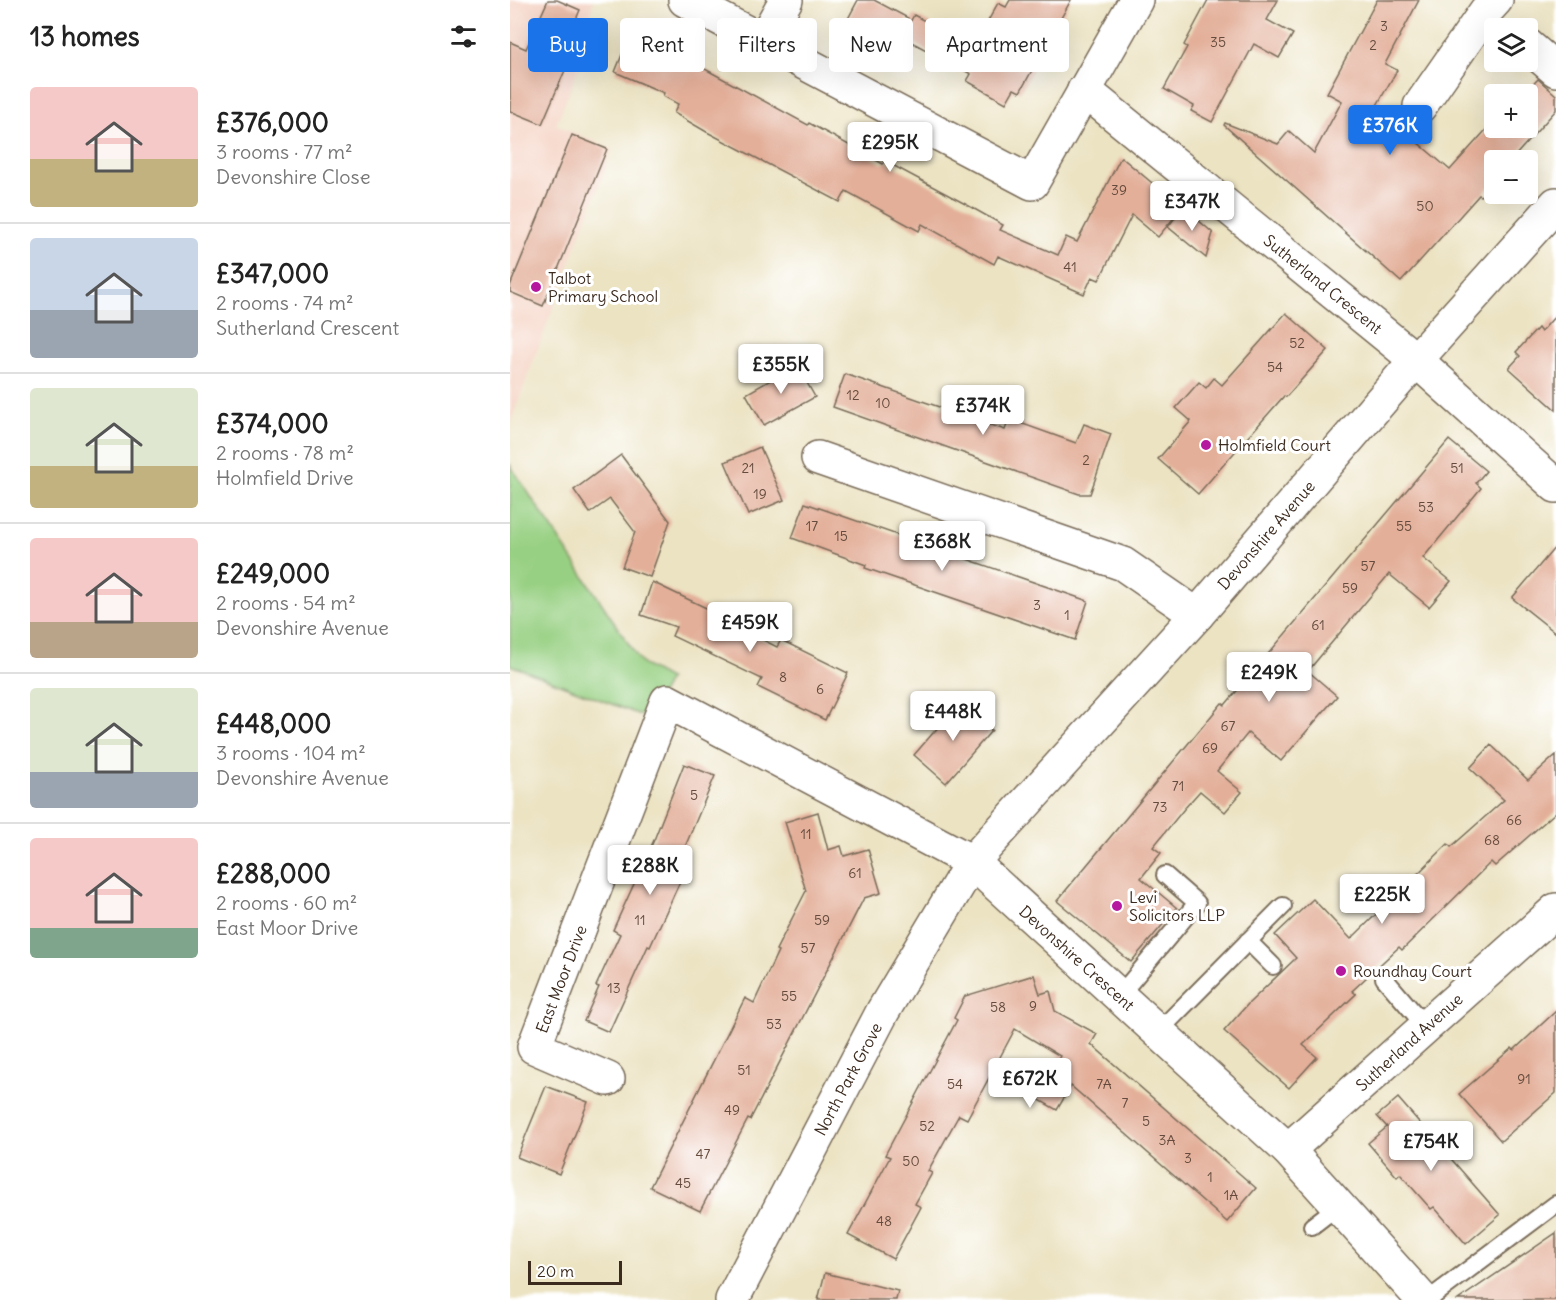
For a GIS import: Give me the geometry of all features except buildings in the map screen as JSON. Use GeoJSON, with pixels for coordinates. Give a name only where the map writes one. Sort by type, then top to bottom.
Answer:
{"type":"FeatureCollection","features":[{"type":"Feature","properties":{"kind":"street"},"geometry":{"type":"LineString","coordinates":[[685,0],[719,18]]}},
{"type":"Feature","properties":{"kind":"street"},"geometry":{"type":"LineString","coordinates":[[776,18],[786,0]]}},
{"type":"Feature","properties":{"kind":"street"},"geometry":{"type":"LineString","coordinates":[[817,70],[1032,183],[1136,0]]}},
{"type":"Feature","properties":{"kind":"street"},"geometry":{"type":"LineString","coordinates":[[1420,105],[1497,13]]}},
{"type":"Feature","properties":{"kind":"street"},"geometry":{"type":"LineString","coordinates":[[1538,54],[1556,70]]}},
{"type":"Feature","properties":{"kind":"street","name":"Sutherland Crescent"},"geometry":{"type":"LineString","coordinates":[[1084,90],[1416,360],[1556,486]]}},
{"type":"Feature","properties":{"kind":"street","name":"Devonshire Avenue"},"geometry":{"type":"LineString","coordinates":[[972,862],[1197,615],[1416,360],[1556,204]]}},
{"type":"Feature","properties":{"kind":"street"},"geometry":{"type":"LineString","coordinates":[[818,458],[1123,564],[1197,615]]}},
{"type":"Feature","properties":{"kind":"street","name":"Devonshire Crescent"},"geometry":{"type":"LineString","coordinates":[[667,701],[972,862],[1288,1150],[1425,1300]]}},
{"type":"Feature","properties":{"kind":"street","name":"East Moor Drive"},"geometry":{"type":"LineString","coordinates":[[608,1078],[534,1047],[667,701]]}},
{"type":"Feature","properties":{"kind":"street","name":"North Park Grove"},"geometry":{"type":"LineString","coordinates":[[732,1300],[883,1011],[972,862]]}},
{"type":"Feature","properties":{"kind":"street","name":"Sutherland Avenue"},"geometry":{"type":"LineString","coordinates":[[1288,1150],[1556,910]]}},
{"type":"Feature","properties":{"kind":"lane"},"geometry":{"type":"LineString","coordinates":[[1119,996],[1197,903],[1165,876]]}},
{"type":"Feature","properties":{"kind":"lane"},"geometry":{"type":"LineString","coordinates":[[1158,1032],[1283,906]]}},
{"type":"Feature","properties":{"kind":"lane"},"geometry":{"type":"LineString","coordinates":[[1248,941],[1273,966]]}},
{"type":"Feature","properties":{"kind":"lane"},"geometry":{"type":"LineString","coordinates":[[1384,978],[1426,1027]]}},
{"type":"Feature","properties":{"kind":"lane"},"geometry":{"type":"LineString","coordinates":[[1425,1300],[1556,1204]]}},
{"type":"Feature","properties":{"kind":"lane"},"geometry":{"type":"LineString","coordinates":[[1312,1226],[1338,1206]]}},
{"type":"Feature","properties":{"kind":"shaded area","name":"Talbot Primary School"},"geometry":{"type":"Polygon","coordinates":[[[510,0],[593,0],[590,18],[528,18],[528,72],[577,72],[556,125],[612,149],[510,424],[510,0]]]}},
{"type":"Feature","properties":{"kind":"green space"},"geometry":{"type":"Polygon","coordinates":[[[510,465],[642,664],[669,679],[648,718],[510,665],[510,465]]]}},
{"type":"Feature","properties":{"kind":"place","name":"Talbot Primary School"},"geometry":{"type":"Point","coordinates":[536,287]}},
{"type":"Feature","properties":{"kind":"place","name":"Holmfield Court"},"geometry":{"type":"Point","coordinates":[1206,445]}},
{"type":"Feature","properties":{"kind":"place","name":"Levi Solicitors LLP"},"geometry":{"type":"Point","coordinates":[1117,906]}},
{"type":"Feature","properties":{"kind":"place","name":"Roundhay Court"},"geometry":{"type":"Point","coordinates":[1341,971]}}]}
